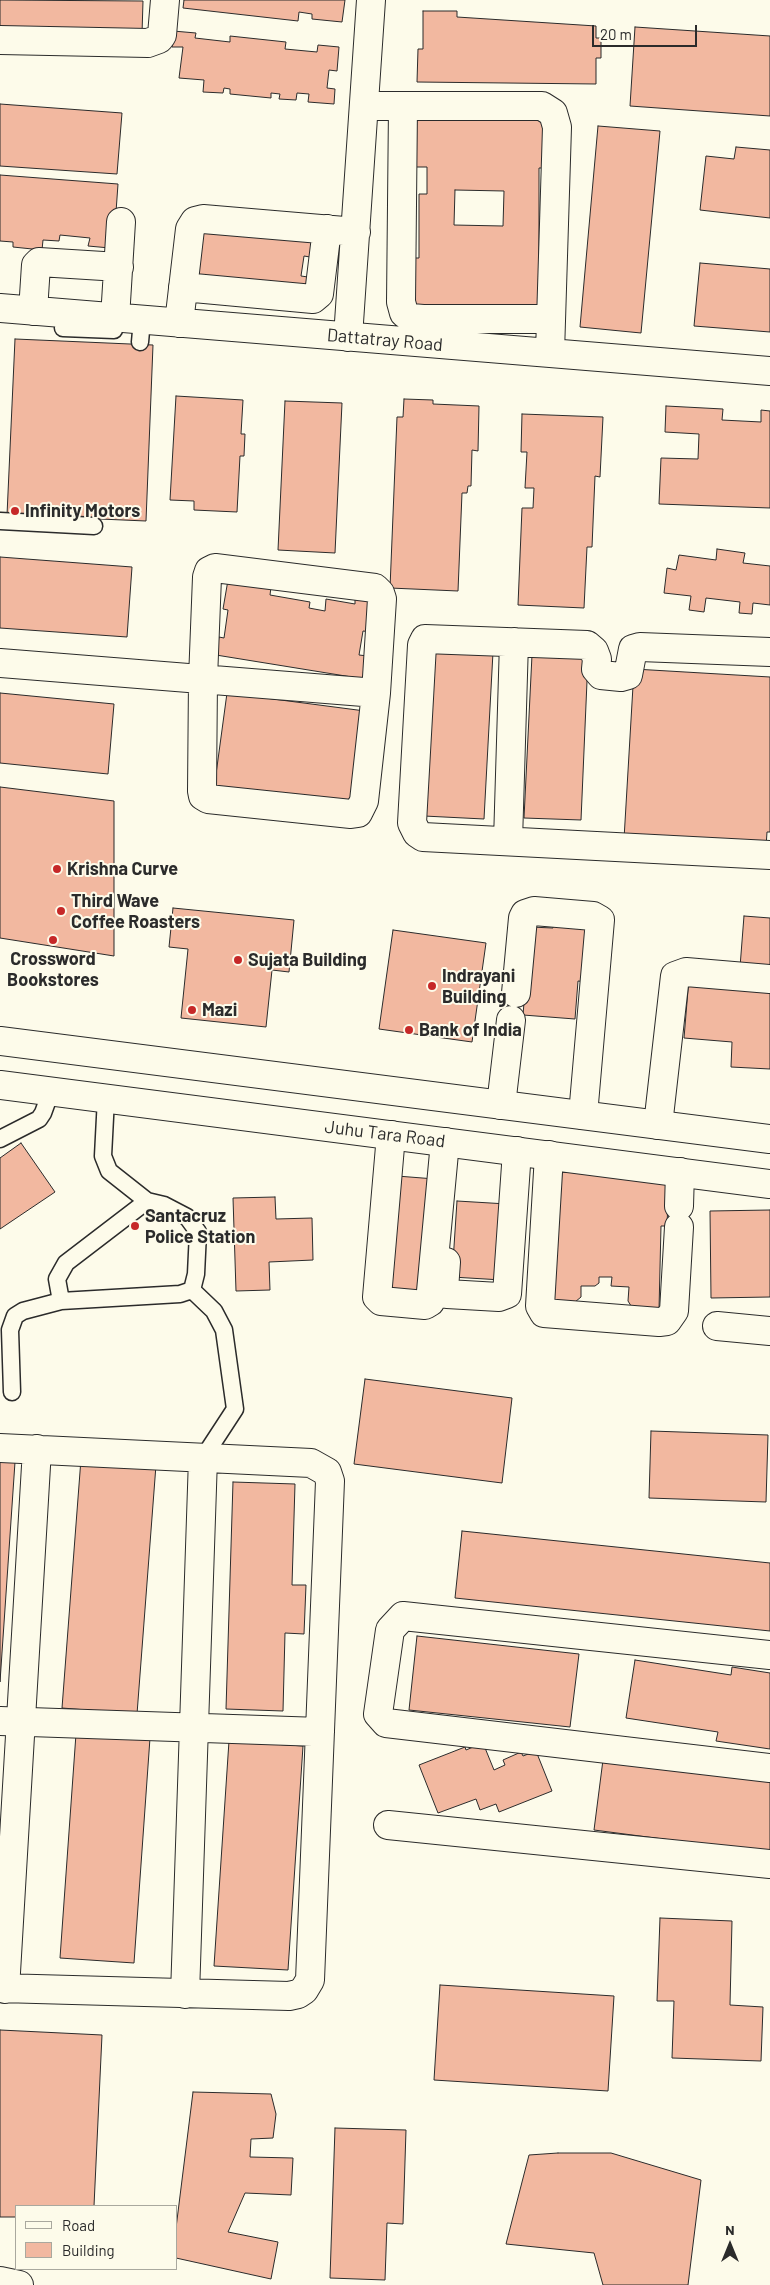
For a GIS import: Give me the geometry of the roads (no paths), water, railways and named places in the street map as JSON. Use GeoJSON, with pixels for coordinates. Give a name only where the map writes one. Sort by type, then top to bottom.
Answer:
{"type":"FeatureCollection","features":[{"type":"Feature","properties":{"kind":"street"},"geometry":{"type":"LineString","coordinates":[[0,40],[148,43],[159,39],[162,34],[165,0]]}},
{"type":"Feature","properties":{"kind":"street"},"geometry":{"type":"LineString","coordinates":[[348,337],[371,0]]}},
{"type":"Feature","properties":{"kind":"street"},"geometry":{"type":"LineString","coordinates":[[364,106],[542,106],[553,113],[556,127],[550,353]]}},
{"type":"Feature","properties":{"kind":"street"},"geometry":{"type":"LineString","coordinates":[[403,106],[401,302],[404,313],[411,318],[423,319],[550,319]]}},
{"type":"Feature","properties":{"kind":"street"},"geometry":{"type":"LineString","coordinates":[[179,323],[190,229],[196,221],[356,232]]}},
{"type":"Feature","properties":{"kind":"street"},"geometry":{"type":"LineString","coordinates":[[115,318],[121,222]]}},
{"type":"Feature","properties":{"kind":"street"},"geometry":{"type":"LineString","coordinates":[[183,287],[313,299],[319,294],[328,229]]}},
{"type":"Feature","properties":{"kind":"street"},"geometry":{"type":"LineString","coordinates":[[33,310],[36,265],[39,262],[119,267]]}},
{"type":"Feature","properties":{"kind":"street","name":"Dattatray Road"},"geometry":{"type":"LineString","coordinates":[[0,308],[115,318],[141,331],[179,323],[770,371]]}},
{"type":"Feature","properties":{"kind":"street"},"geometry":{"type":"LineString","coordinates":[[215,568],[375,588],[382,599],[376,693],[364,801],[358,813],[351,814],[208,799],[203,796],[203,679],[206,577],[209,571],[215,568]]}},
{"type":"Feature","properties":{"kind":"street"},"geometry":{"type":"LineString","coordinates":[[770,652],[640,647],[633,650],[628,675],[621,677],[601,675],[596,669],[597,659],[594,651],[587,645],[429,638],[423,641],[412,823],[417,833],[423,837],[770,855]]}},
{"type":"Feature","properties":{"kind":"street"},"geometry":{"type":"LineString","coordinates":[[508,842],[514,642]]}},
{"type":"Feature","properties":{"kind":"street"},"geometry":{"type":"LineString","coordinates":[[0,663],[376,693]]}},
{"type":"Feature","properties":{"kind":"street"},"geometry":{"type":"LineString","coordinates":[[516,993],[523,918],[529,911],[593,916],[600,920],[583,1115]]}},
{"type":"Feature","properties":{"kind":"street"},"geometry":{"type":"LineString","coordinates":[[658,1125],[675,976],[686,972],[770,979]]}},
{"type":"Feature","properties":{"kind":"street"},"geometry":{"type":"LineString","coordinates":[[500,1105],[511,1020]]}},
{"type":"Feature","properties":{"kind":"street"},"geometry":{"type":"LineString","coordinates":[[0,1041],[770,1140]]}},
{"type":"Feature","properties":{"kind":"street"},"geometry":{"type":"LineString","coordinates":[[117,1100],[133,1058]]}},
{"type":"Feature","properties":{"kind":"street","name":"Juhu Tara Road"},"geometry":{"type":"LineString","coordinates":[[0,1085],[770,1184]]}},
{"type":"Feature","properties":{"kind":"street"},"geometry":{"type":"LineString","coordinates":[[391,1135],[377,1296],[381,1301],[424,1305],[430,1302],[449,1142]]}},
{"type":"Feature","properties":{"kind":"street"},"geometry":{"type":"LineString","coordinates":[[449,1142],[444,1286],[445,1292],[450,1295],[499,1297],[507,1294],[517,1151]]}},
{"type":"Feature","properties":{"kind":"street"},"geometry":{"type":"LineString","coordinates":[[549,1155],[540,1306],[544,1314],[667,1321],[674,1310],[680,1172]]}},
{"type":"Feature","properties":{"kind":"street"},"geometry":{"type":"LineString","coordinates":[[717,1326],[770,1331]]}},
{"type":"Feature","properties":{"kind":"street"},"geometry":{"type":"LineString","coordinates":[[0,1448],[37,1449],[311,1463],[327,1472],[330,1482],[310,1980],[304,1990],[298,1994],[289,1996],[186,1994],[3,1988],[11,1722],[37,1449]]}},
{"type":"Feature","properties":{"kind":"street"},"geometry":{"type":"LineString","coordinates":[[186,1994],[203,1458]]}},
{"type":"Feature","properties":{"kind":"street"},"geometry":{"type":"LineString","coordinates":[[770,1655],[403,1616],[390,1630],[378,1714],[386,1723],[770,1768]]}},
{"type":"Feature","properties":{"kind":"street"},"geometry":{"type":"LineString","coordinates":[[11,1722],[320,1732]]}},
{"type":"Feature","properties":{"kind":"street"},"geometry":{"type":"LineString","coordinates":[[388,1825],[770,1864]]}},
{"type":"Feature","properties":{"kind":"street"},"geometry":{"type":"LineString","coordinates":[[0,2281],[19,2285]]}},
{"type":"Feature","properties":{"kind":"lane"},"geometry":{"type":"LineString","coordinates":[[63,328],[141,331]]}},
{"type":"Feature","properties":{"kind":"lane"},"geometry":{"type":"LineString","coordinates":[[0,521],[94,526]]}},
{"type":"Feature","properties":{"kind":"lane"},"geometry":{"type":"LineString","coordinates":[[0,1139],[39,1119],[44,1113],[51,1091]]}},
{"type":"Feature","properties":{"kind":"lane"},"geometry":{"type":"LineString","coordinates":[[117,1100],[103,1156],[105,1162],[110,1171],[147,1201],[164,1205],[187,1217],[198,1232],[197,1267],[192,1290]]}},
{"type":"Feature","properties":{"kind":"lane"},"geometry":{"type":"LineString","coordinates":[[61,1301],[57,1279],[66,1263],[147,1201]]}},
{"type":"Feature","properties":{"kind":"lane"},"geometry":{"type":"LineString","coordinates":[[12,1392],[10,1330],[15,1316],[24,1310],[61,1301],[180,1294],[192,1290]]}},
{"type":"Feature","properties":{"kind":"lane"},"geometry":{"type":"LineString","coordinates":[[192,1290],[214,1311],[224,1330],[235,1409],[203,1458]]}},
{"type":"Feature","properties":{"kind":"place","name":"Infinity Motors"},"geometry":{"type":"Point","coordinates":[15,511]}},
{"type":"Feature","properties":{"kind":"place","name":"Krishna Curve"},"geometry":{"type":"Point","coordinates":[57,869]}},
{"type":"Feature","properties":{"kind":"place","name":"Third Wave Coffee Roasters"},"geometry":{"type":"Point","coordinates":[61,911]}},
{"type":"Feature","properties":{"kind":"place","name":"Crossword Bookstores"},"geometry":{"type":"Point","coordinates":[53,940]}},
{"type":"Feature","properties":{"kind":"place","name":"Sujata Building"},"geometry":{"type":"Point","coordinates":[238,960]}},
{"type":"Feature","properties":{"kind":"place","name":"Indrayani Building"},"geometry":{"type":"Point","coordinates":[432,986]}},
{"type":"Feature","properties":{"kind":"place","name":"Mazi"},"geometry":{"type":"Point","coordinates":[192,1010]}},
{"type":"Feature","properties":{"kind":"place","name":"Bank of India"},"geometry":{"type":"Point","coordinates":[409,1030]}},
{"type":"Feature","properties":{"kind":"place","name":"Santacruz Police Station"},"geometry":{"type":"Point","coordinates":[135,1226]}}]}
